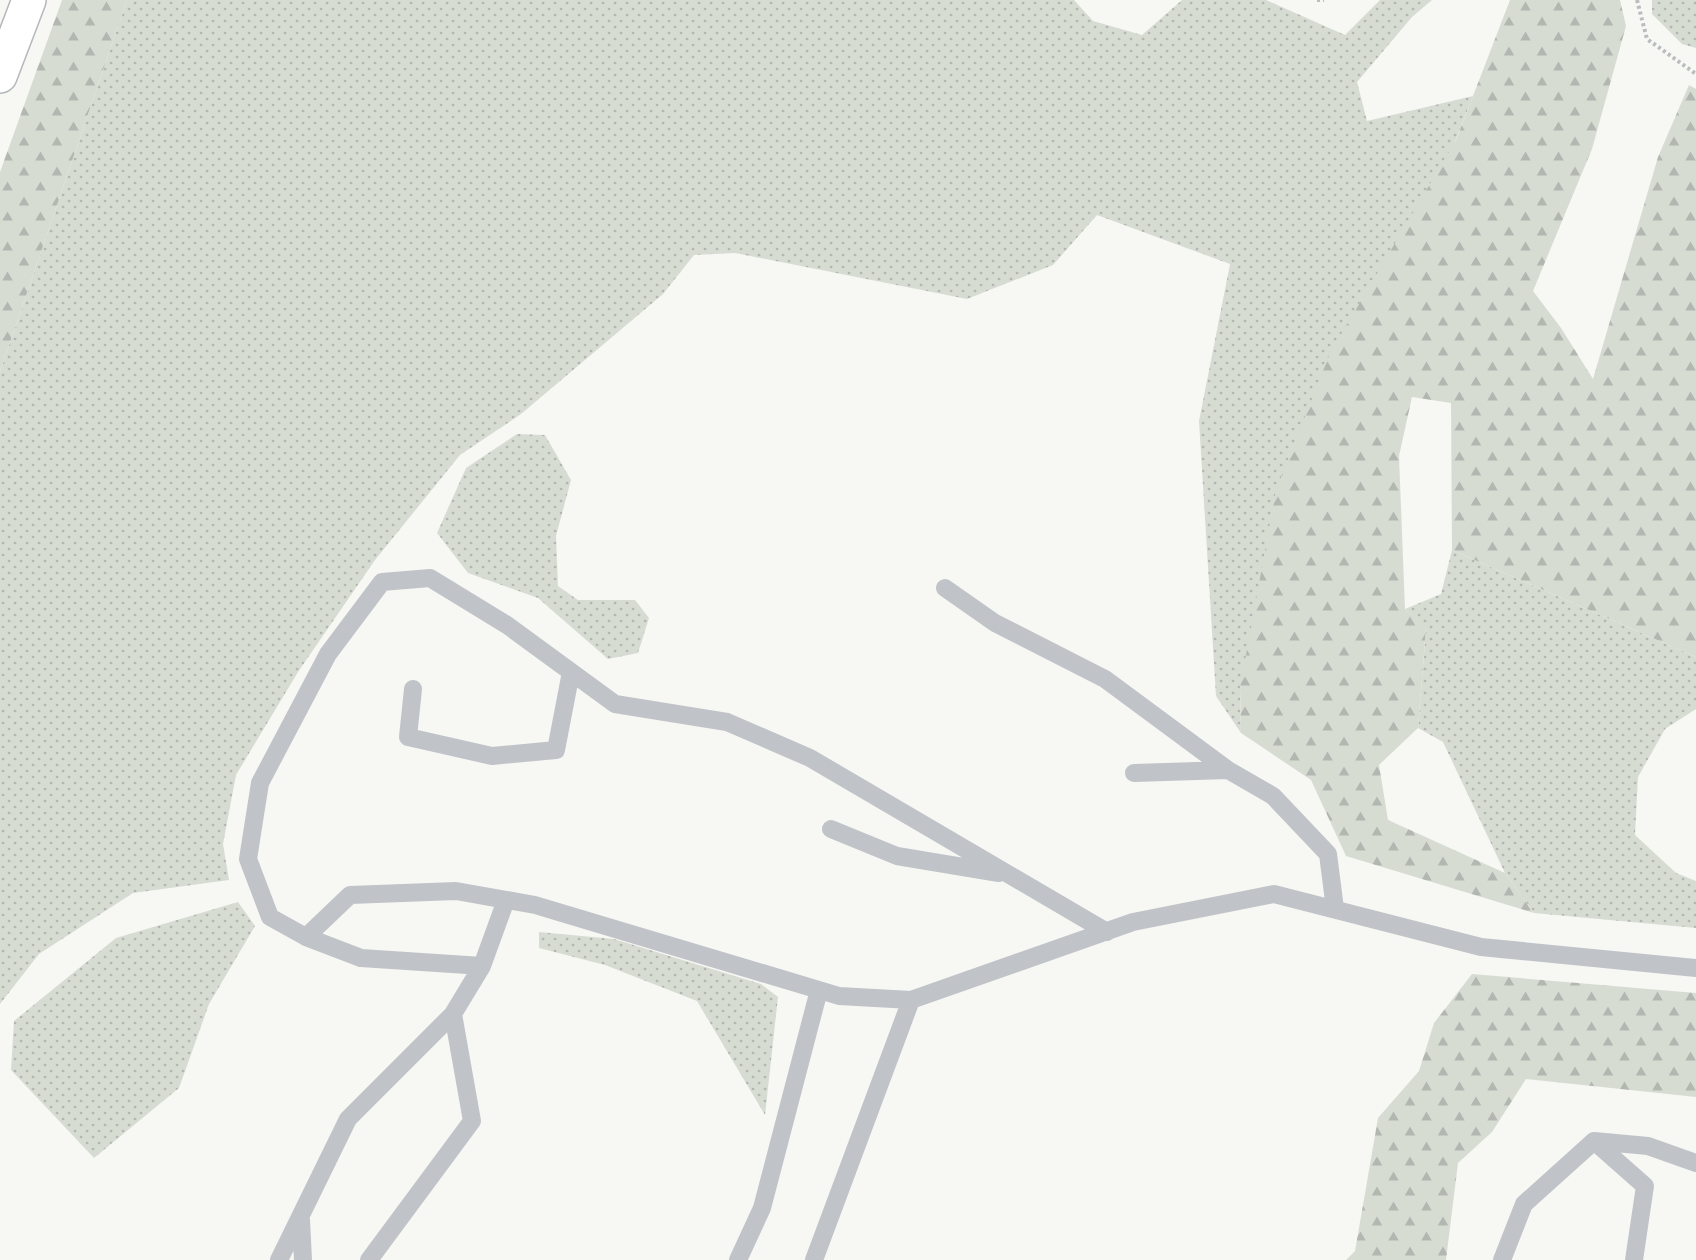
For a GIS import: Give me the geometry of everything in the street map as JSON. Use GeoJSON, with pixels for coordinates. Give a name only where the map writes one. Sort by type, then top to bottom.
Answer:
{"type":"FeatureCollection","features":[{"type":"Feature","properties":{"kind":"main road"},"geometry":{"type":"LineString","coordinates":[[0,76],[29,0]]}},
{"type":"Feature","properties":{"kind":"lane"},"geometry":{"type":"LineString","coordinates":[[482,966],[362,958],[306,937],[270,917],[248,859],[260,783],[328,654],[382,582],[430,578],[507,625],[615,704],[727,722],[810,758],[1107,932]]}},
{"type":"Feature","properties":{"kind":"lane"},"geometry":{"type":"LineString","coordinates":[[945,588],[995,623],[1105,679],[1228,770],[1273,796],[1328,854],[1335,909]]}},
{"type":"Feature","properties":{"kind":"lane"},"geometry":{"type":"LineString","coordinates":[[413,688],[408,737],[492,756],[556,750],[571,672]]}},
{"type":"Feature","properties":{"kind":"lane"},"geometry":{"type":"LineString","coordinates":[[1134,773],[1228,770]]}},
{"type":"Feature","properties":{"kind":"lane"},"geometry":{"type":"LineString","coordinates":[[831,829],[897,856],[1009,875]]}},
{"type":"Feature","properties":{"kind":"lane"},"geometry":{"type":"LineString","coordinates":[[306,937],[350,895],[456,891],[535,905],[839,996],[911,1000],[1133,922],[1274,894],[1481,947],[1696,968]]}},
{"type":"Feature","properties":{"kind":"lane"},"geometry":{"type":"LineString","coordinates":[[279,1260],[348,1119],[453,1014],[482,966],[506,900]]}},
{"type":"Feature","properties":{"kind":"lane"},"geometry":{"type":"LineString","coordinates":[[738,1260],[762,1208],[819,990]]}},
{"type":"Feature","properties":{"kind":"lane"},"geometry":{"type":"LineString","coordinates":[[814,1260],[911,1000]]}},
{"type":"Feature","properties":{"kind":"lane"},"geometry":{"type":"LineString","coordinates":[[369,1260],[472,1121],[453,1014]]}},
{"type":"Feature","properties":{"kind":"lane"},"geometry":{"type":"LineString","coordinates":[[1594,1141],[1645,1186],[1634,1260]]}},
{"type":"Feature","properties":{"kind":"lane"},"geometry":{"type":"LineString","coordinates":[[1507,1257],[1524,1204],[1594,1141],[1648,1146],[1696,1163]]}},
{"type":"Feature","properties":{"kind":"lane"},"geometry":{"type":"LineString","coordinates":[[301,1218],[303,1260]]}},
{"type":"Feature","properties":{"kind":"path"},"geometry":{"type":"LineString","coordinates":[[1317,0],[1324,0]]}},
{"type":"Feature","properties":{"kind":"path"},"geometry":{"type":"LineString","coordinates":[[1637,0],[1647,39],[1696,74]]}},
{"type":"Feature","properties":{"kind":"green space"},"geometry":{"type":"Polygon","coordinates":[[[62,0],[127,0],[0,372],[0,172],[62,0]]]}},
{"type":"Feature","properties":{"kind":"green space"},"geometry":{"type":"Polygon","coordinates":[[[127,0],[1074,0],[1093,21],[1142,35],[1182,0],[1266,0],[1345,35],[1380,0],[1432,0],[1412,17],[1357,82],[1367,121],[1473,96],[1240,688],[1241,733],[1216,696],[1199,421],[1230,264],[1097,215],[1053,265],[967,299],[735,253],[694,255],[663,294],[521,414],[460,455],[375,560],[298,672],[236,775],[223,844],[229,880],[133,893],[39,954],[0,1004],[0,372],[127,0]]]}},
{"type":"Feature","properties":{"kind":"green space"},"geometry":{"type":"Polygon","coordinates":[[[1510,0],[1620,0],[1626,26],[1592,149],[1533,291],[1561,328],[1593,379],[1658,157],[1689,85],[1696,89],[1696,657],[1452,550],[1451,403],[1412,397],[1399,456],[1405,609],[1426,628],[1418,728],[1379,765],[1388,820],[1505,873],[1534,913],[1346,856],[1311,780],[1241,733],[1240,688],[1276,490],[1330,353],[1456,140],[1510,0]]]}},
{"type":"Feature","properties":{"kind":"green space"},"geometry":{"type":"Polygon","coordinates":[[[1652,0],[1696,0],[1696,48],[1682,44],[1652,14],[1652,0]]]}},
{"type":"Feature","properties":{"kind":"green space"},"geometry":{"type":"Polygon","coordinates":[[[517,434],[545,435],[571,480],[556,536],[558,586],[578,600],[635,600],[649,618],[638,653],[608,659],[538,598],[468,573],[437,533],[466,468],[517,434]]]}},
{"type":"Feature","properties":{"kind":"green space"},"geometry":{"type":"Polygon","coordinates":[[[1452,550],[1696,657],[1696,709],[1665,729],[1638,777],[1635,835],[1676,873],[1696,881],[1696,928],[1534,913],[1505,873],[1443,742],[1418,728],[1426,629],[1405,609],[1441,594],[1452,550]]]}},
{"type":"Feature","properties":{"kind":"green space"},"geometry":{"type":"Polygon","coordinates":[[[238,902],[255,926],[209,1004],[179,1088],[94,1158],[11,1070],[14,1021],[116,938],[238,902]]]}},
{"type":"Feature","properties":{"kind":"green space"},"geometry":{"type":"Polygon","coordinates":[[[539,932],[614,939],[761,984],[778,997],[765,1115],[697,1001],[605,965],[539,948],[539,932]]]}},
{"type":"Feature","properties":{"kind":"green space"},"geometry":{"type":"Polygon","coordinates":[[[1472,974],[1696,993],[1696,1097],[1526,1079],[1492,1132],[1458,1163],[1446,1260],[1346,1260],[1355,1251],[1378,1118],[1419,1071],[1434,1023],[1472,974]]]}}]}
